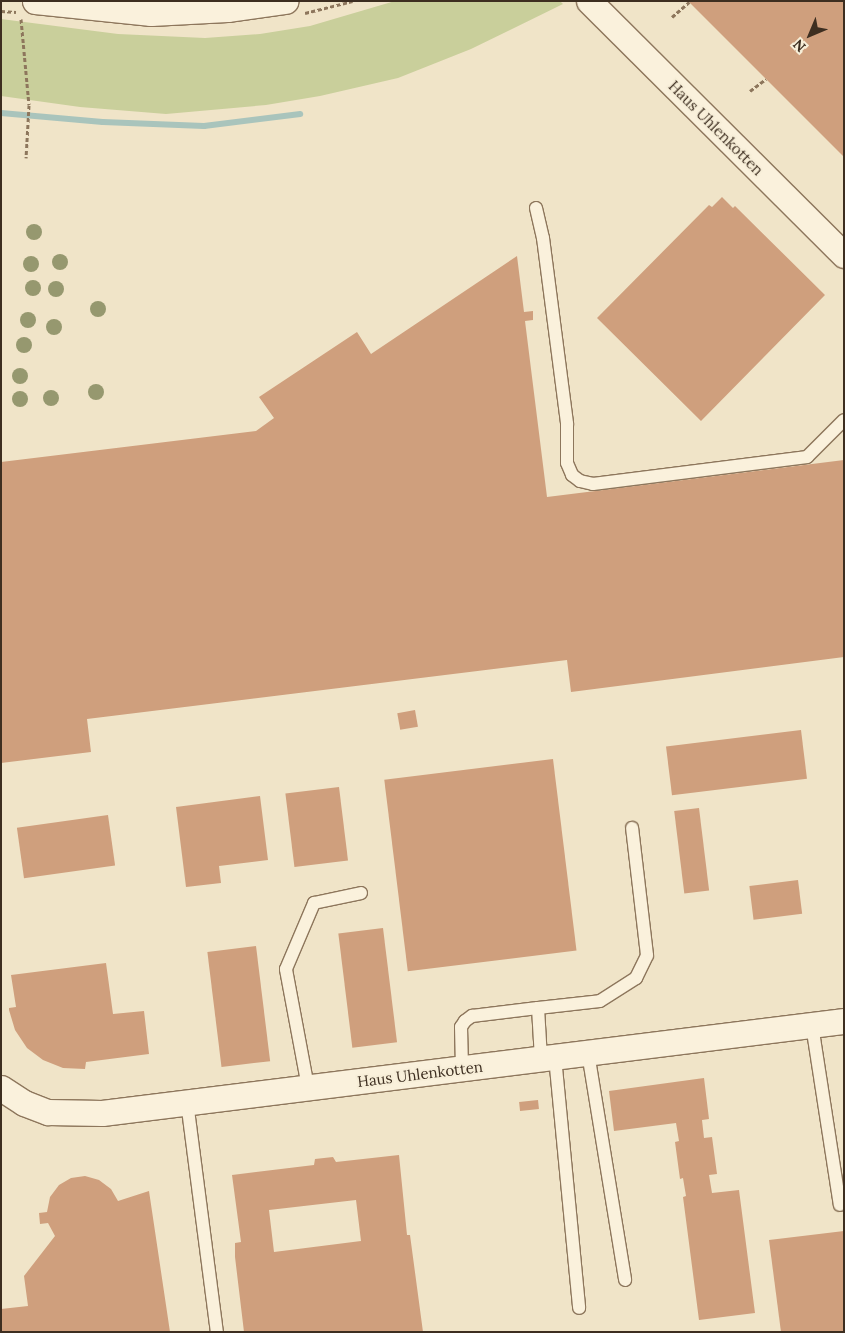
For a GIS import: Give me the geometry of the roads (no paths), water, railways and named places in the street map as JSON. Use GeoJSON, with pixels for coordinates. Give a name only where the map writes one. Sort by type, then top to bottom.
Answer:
{"type":"FeatureCollection","features":[{"type":"Feature","properties":{"kind":"street"},"geometry":{"type":"LineString","coordinates":[[28,4],[151,13],[227,9],[285,1]]}},
{"type":"Feature","properties":{"kind":"street","name":"Haus Uhlenkotten"},"geometry":{"type":"LineString","coordinates":[[589,1],[844,255]]}},
{"type":"Feature","properties":{"kind":"street","name":"Haus Uhlenkotten"},"geometry":{"type":"LineString","coordinates":[[4,1096],[35,1108],[62,1114],[102,1113],[844,1022]]}},
{"type":"Feature","properties":{"kind":"lane"},"geometry":{"type":"LineString","coordinates":[[536,208],[544,238],[566,415],[567,463],[572,475],[580,481],[593,484],[807,457],[844,420]]}},
{"type":"Feature","properties":{"kind":"lane"},"geometry":{"type":"LineString","coordinates":[[462,1068],[460,1027],[472,1016],[600,1001],[636,978],[647,955],[632,828]]}},
{"type":"Feature","properties":{"kind":"lane"},"geometry":{"type":"LineString","coordinates":[[308,1088],[286,969],[314,903],[361,893]]}},
{"type":"Feature","properties":{"kind":"lane"},"geometry":{"type":"LineString","coordinates":[[538,1008],[548,1058],[579,1308]]}},
{"type":"Feature","properties":{"kind":"lane"},"geometry":{"type":"LineString","coordinates":[[812,1025],[840,1205]]}},
{"type":"Feature","properties":{"kind":"lane"},"geometry":{"type":"LineString","coordinates":[[588,1053],[624,1280]]}},
{"type":"Feature","properties":{"kind":"lane"},"geometry":{"type":"LineString","coordinates":[[187,1102],[217,1332]]}},
{"type":"Feature","properties":{"kind":"waterway"},"geometry":{"type":"LineString","coordinates":[[1,113],[103,122],[204,126],[300,114]]}}]}
